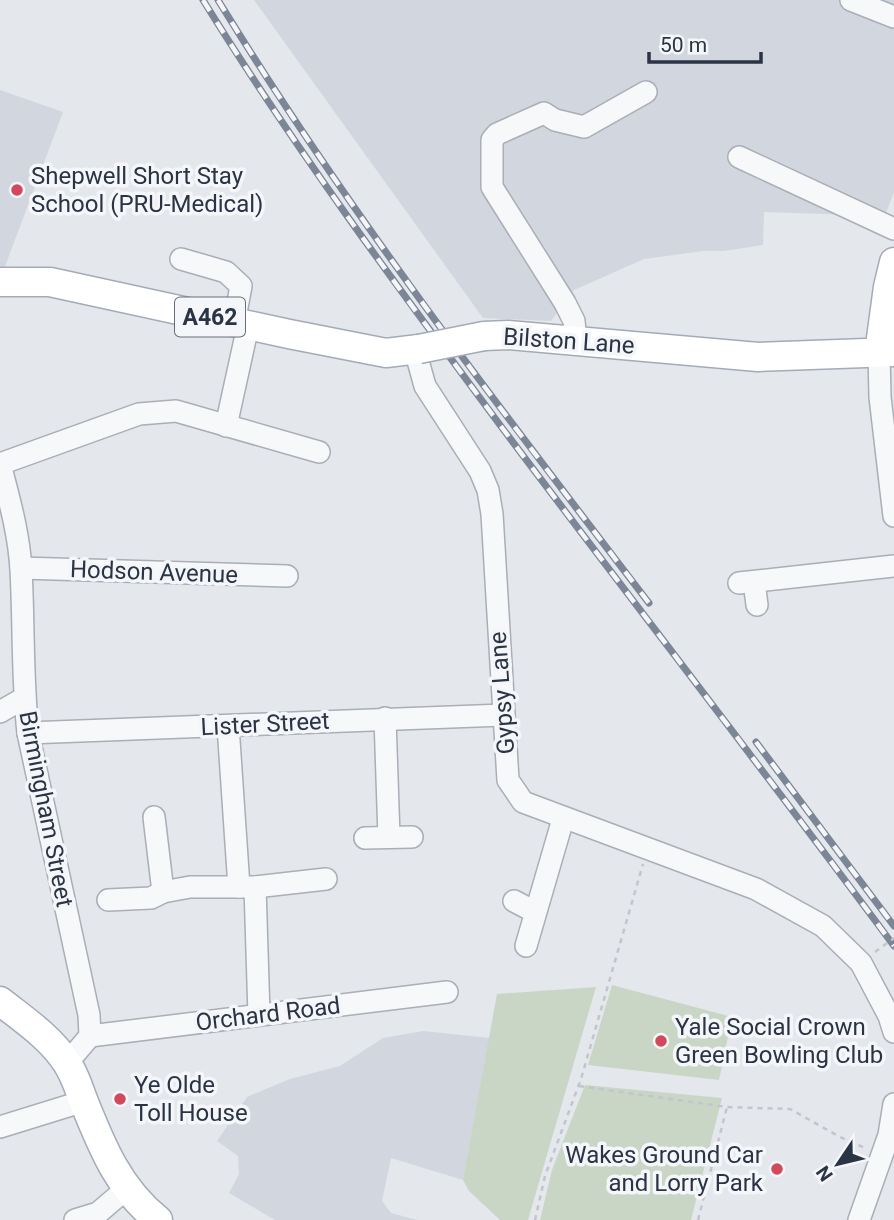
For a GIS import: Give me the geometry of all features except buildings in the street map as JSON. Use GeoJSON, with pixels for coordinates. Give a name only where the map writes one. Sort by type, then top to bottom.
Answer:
{"type":"FeatureCollection","features":[{"type":"Feature","properties":{"kind":"main road"},"geometry":{"type":"LineString","coordinates":[[886,353],[888,287],[894,262]]}},
{"type":"Feature","properties":{"kind":"main road","name":"Bilston Lane"},"geometry":{"type":"LineString","coordinates":[[0,282],[50,282],[386,354],[484,336],[508,335],[758,356],[886,353]]}},
{"type":"Feature","properties":{"kind":"main road"},"geometry":{"type":"LineString","coordinates":[[0,1001],[54,1045],[67,1063],[105,1154],[126,1189],[158,1220]]}},
{"type":"Feature","properties":{"kind":"street"},"geometry":{"type":"LineString","coordinates":[[851,0],[894,17]]}},
{"type":"Feature","properties":{"kind":"street"},"geometry":{"type":"LineString","coordinates":[[576,341],[574,321],[565,303],[492,187],[492,140],[498,134],[544,113],[555,120],[584,127],[646,92]]}},
{"type":"Feature","properties":{"kind":"street"},"geometry":{"type":"LineString","coordinates":[[739,157],[894,229]]}},
{"type":"Feature","properties":{"kind":"street"},"geometry":{"type":"LineString","coordinates":[[181,259],[226,272],[242,286],[241,324],[226,426]]}},
{"type":"Feature","properties":{"kind":"street","name":"Gypsy Lane"},"geometry":{"type":"LineString","coordinates":[[417,350],[425,386],[480,471],[488,490],[492,514],[508,780],[523,802],[757,889],[823,926],[861,963],[889,1016],[894,1032]]}},
{"type":"Feature","properties":{"kind":"street"},"geometry":{"type":"LineString","coordinates":[[886,353],[880,397],[894,516]]}},
{"type":"Feature","properties":{"kind":"street"},"geometry":{"type":"LineString","coordinates":[[0,464],[139,414],[176,411],[319,452]]}},
{"type":"Feature","properties":{"kind":"street","name":"Birmingham Street"},"geometry":{"type":"LineString","coordinates":[[0,464],[15,518],[21,568],[24,698],[28,733],[83,983],[90,1036]]}},
{"type":"Feature","properties":{"kind":"street"},"geometry":{"type":"LineString","coordinates":[[757,605],[746,583],[894,566]]}},
{"type":"Feature","properties":{"kind":"street","name":"Hodson Avenue"},"geometry":{"type":"LineString","coordinates":[[21,568],[287,576]]}},
{"type":"Feature","properties":{"kind":"street"},"geometry":{"type":"LineString","coordinates":[[0,712],[24,698]]}},
{"type":"Feature","properties":{"kind":"street","name":"Lister Street"},"geometry":{"type":"LineString","coordinates":[[28,733],[503,715]]}},
{"type":"Feature","properties":{"kind":"street"},"geometry":{"type":"LineString","coordinates":[[385,718],[389,837]]}},
{"type":"Feature","properties":{"kind":"street"},"geometry":{"type":"LineString","coordinates":[[228,726],[259,1015]]}},
{"type":"Feature","properties":{"kind":"street"},"geometry":{"type":"LineString","coordinates":[[154,817],[163,892]]}},
{"type":"Feature","properties":{"kind":"street"},"geometry":{"type":"LineString","coordinates":[[526,946],[563,819]]}},
{"type":"Feature","properties":{"kind":"street"},"geometry":{"type":"LineString","coordinates":[[365,838],[412,837]]}},
{"type":"Feature","properties":{"kind":"street"},"geometry":{"type":"LineString","coordinates":[[108,900],[151,898],[163,892],[190,887],[247,887],[326,879]]}},
{"type":"Feature","properties":{"kind":"street"},"geometry":{"type":"LineString","coordinates":[[514,901],[536,912]]}},
{"type":"Feature","properties":{"kind":"street","name":"Orchard Road"},"geometry":{"type":"LineString","coordinates":[[90,1036],[447,992]]}},
{"type":"Feature","properties":{"kind":"street"},"geometry":{"type":"LineString","coordinates":[[67,1063],[90,1036]]}},
{"type":"Feature","properties":{"kind":"street"},"geometry":{"type":"LineString","coordinates":[[1,1125],[84,1101]]}},
{"type":"Feature","properties":{"kind":"street"},"geometry":{"type":"LineString","coordinates":[[859,1220],[889,1135],[894,1104]]}},
{"type":"Feature","properties":{"kind":"street"},"geometry":{"type":"LineString","coordinates":[[75,1220],[98,1213],[126,1189]]}},
{"type":"Feature","properties":{"kind":"path"},"geometry":{"type":"LineString","coordinates":[[535,1220],[545,1176],[579,1086],[648,847]]}},
{"type":"Feature","properties":{"kind":"path"},"geometry":{"type":"LineString","coordinates":[[875,952],[894,938]]}},
{"type":"Feature","properties":{"kind":"path"},"geometry":{"type":"LineString","coordinates":[[579,1086],[727,1108],[790,1109],[840,1137],[881,1155]]}},
{"type":"Feature","properties":{"kind":"path"},"geometry":{"type":"LineString","coordinates":[[698,1220],[727,1108]]}},
{"type":"Feature","properties":{"kind":"shaded area"},"geometry":{"type":"Polygon","coordinates":[[[254,0],[894,0],[894,192],[885,216],[764,212],[763,245],[644,259],[574,290],[551,321],[483,318],[254,0]]]}},
{"type":"Feature","properties":{"kind":"shaded area","name":"Shepwell Short Stay School (PRU-Medical)"},"geometry":{"type":"Polygon","coordinates":[[[0,90],[63,112],[4,269],[0,268],[0,90]]]}},
{"type":"Feature","properties":{"kind":"shaded area"},"geometry":{"type":"Polygon","coordinates":[[[423,1031],[490,1038],[463,1180],[391,1158],[382,1201],[391,1213],[417,1220],[275,1220],[229,1193],[239,1174],[238,1156],[217,1141],[247,1097],[290,1079],[340,1066],[383,1038],[423,1031]]]}},
{"type":"Feature","properties":{"kind":"green space","name":"Yale Social Crown Green Bowling Club"},"geometry":{"type":"Polygon","coordinates":[[[612,985],[732,1017],[719,1080],[588,1065],[612,985]]]}},
{"type":"Feature","properties":{"kind":"green space"},"geometry":{"type":"Polygon","coordinates":[[[596,987],[528,1220],[500,1220],[469,1191],[463,1180],[497,994],[596,987]]]}},
{"type":"Feature","properties":{"kind":"green space"},"geometry":{"type":"Polygon","coordinates":[[[585,1085],[722,1098],[691,1220],[540,1220],[552,1170],[585,1085]]]}},
{"type":"Feature","properties":{"kind":"railway"},"geometry":{"type":"LineString","coordinates":[[203,0],[274,110],[425,324],[894,946]]}},
{"type":"Feature","properties":{"kind":"railway"},"geometry":{"type":"LineString","coordinates":[[218,0],[267,78],[372,232],[481,382],[649,603]]}},
{"type":"Feature","properties":{"kind":"railway"},"geometry":{"type":"LineString","coordinates":[[756,742],[894,926]]}},
{"type":"Feature","properties":{"kind":"place","name":"Shepwell Short Stay School (PRU-Medical)"},"geometry":{"type":"Point","coordinates":[17,190]}},
{"type":"Feature","properties":{"kind":"place","name":"Yale Social Crown Green Bowling Club"},"geometry":{"type":"Point","coordinates":[661,1041]}},
{"type":"Feature","properties":{"kind":"place","name":"Ye Olde Toll House"},"geometry":{"type":"Point","coordinates":[120,1099]}},
{"type":"Feature","properties":{"kind":"place","name":"Wakes Ground Car and Lorry Park"},"geometry":{"type":"Point","coordinates":[777,1169]}}]}
